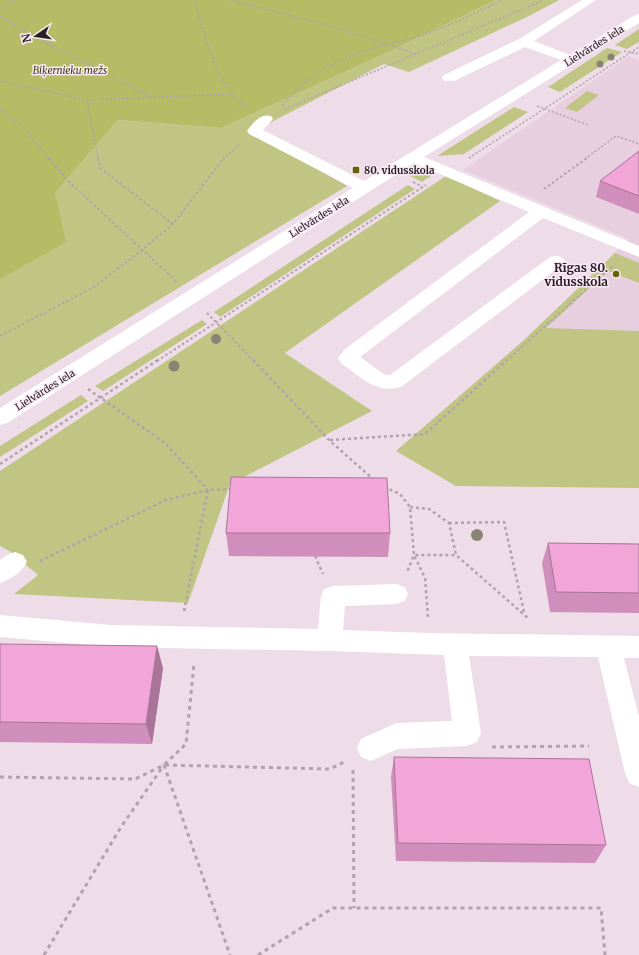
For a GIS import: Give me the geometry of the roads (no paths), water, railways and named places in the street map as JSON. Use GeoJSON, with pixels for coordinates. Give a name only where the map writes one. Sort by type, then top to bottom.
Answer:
{"type":"FeatureCollection","features":[{"type":"Feature","properties":{"kind":"street"},"geometry":{"type":"LineString","coordinates":[[449,78],[524,42],[590,0]]}},
{"type":"Feature","properties":{"kind":"street","name":"Lielvārdes iela"},"geometry":{"type":"LineString","coordinates":[[0,418],[192,296],[639,18]]}},
{"type":"Feature","properties":{"kind":"street"},"geometry":{"type":"LineString","coordinates":[[524,42],[572,60]]}},
{"type":"Feature","properties":{"kind":"street"},"geometry":{"type":"LineString","coordinates":[[271,116],[258,125],[254,131],[365,188]]}},
{"type":"Feature","properties":{"kind":"street"},"geometry":{"type":"LineString","coordinates":[[414,158],[635,250]]}},
{"type":"Feature","properties":{"kind":"street"},"geometry":{"type":"LineString","coordinates":[[541,211],[352,353],[348,358],[381,382],[394,382],[556,261]]}},
{"type":"Feature","properties":{"kind":"street"},"geometry":{"type":"LineString","coordinates":[[330,640],[333,596],[396,594]]}},
{"type":"Feature","properties":{"kind":"street"},"geometry":{"type":"LineString","coordinates":[[0,626],[111,636],[330,640],[609,648],[639,647]]}},
{"type":"Feature","properties":{"kind":"street"},"geometry":{"type":"LineString","coordinates":[[362,756],[396,736],[467,733],[442,644]]}},
{"type":"Feature","properties":{"kind":"street"},"geometry":{"type":"LineString","coordinates":[[609,648],[639,773]]}},
{"type":"Feature","properties":{"kind":"place","name":"80. vidusskola"},"geometry":{"type":"Point","coordinates":[356,170]}},
{"type":"Feature","properties":{"kind":"place","name":"Rīgas 80. vidusskola"},"geometry":{"type":"Point","coordinates":[616,274]}},
{"type":"Feature","properties":{"kind":"park label","name":"Biķernieku mežs"},"geometry":{"type":"Point","coordinates":[70,70]}}]}
